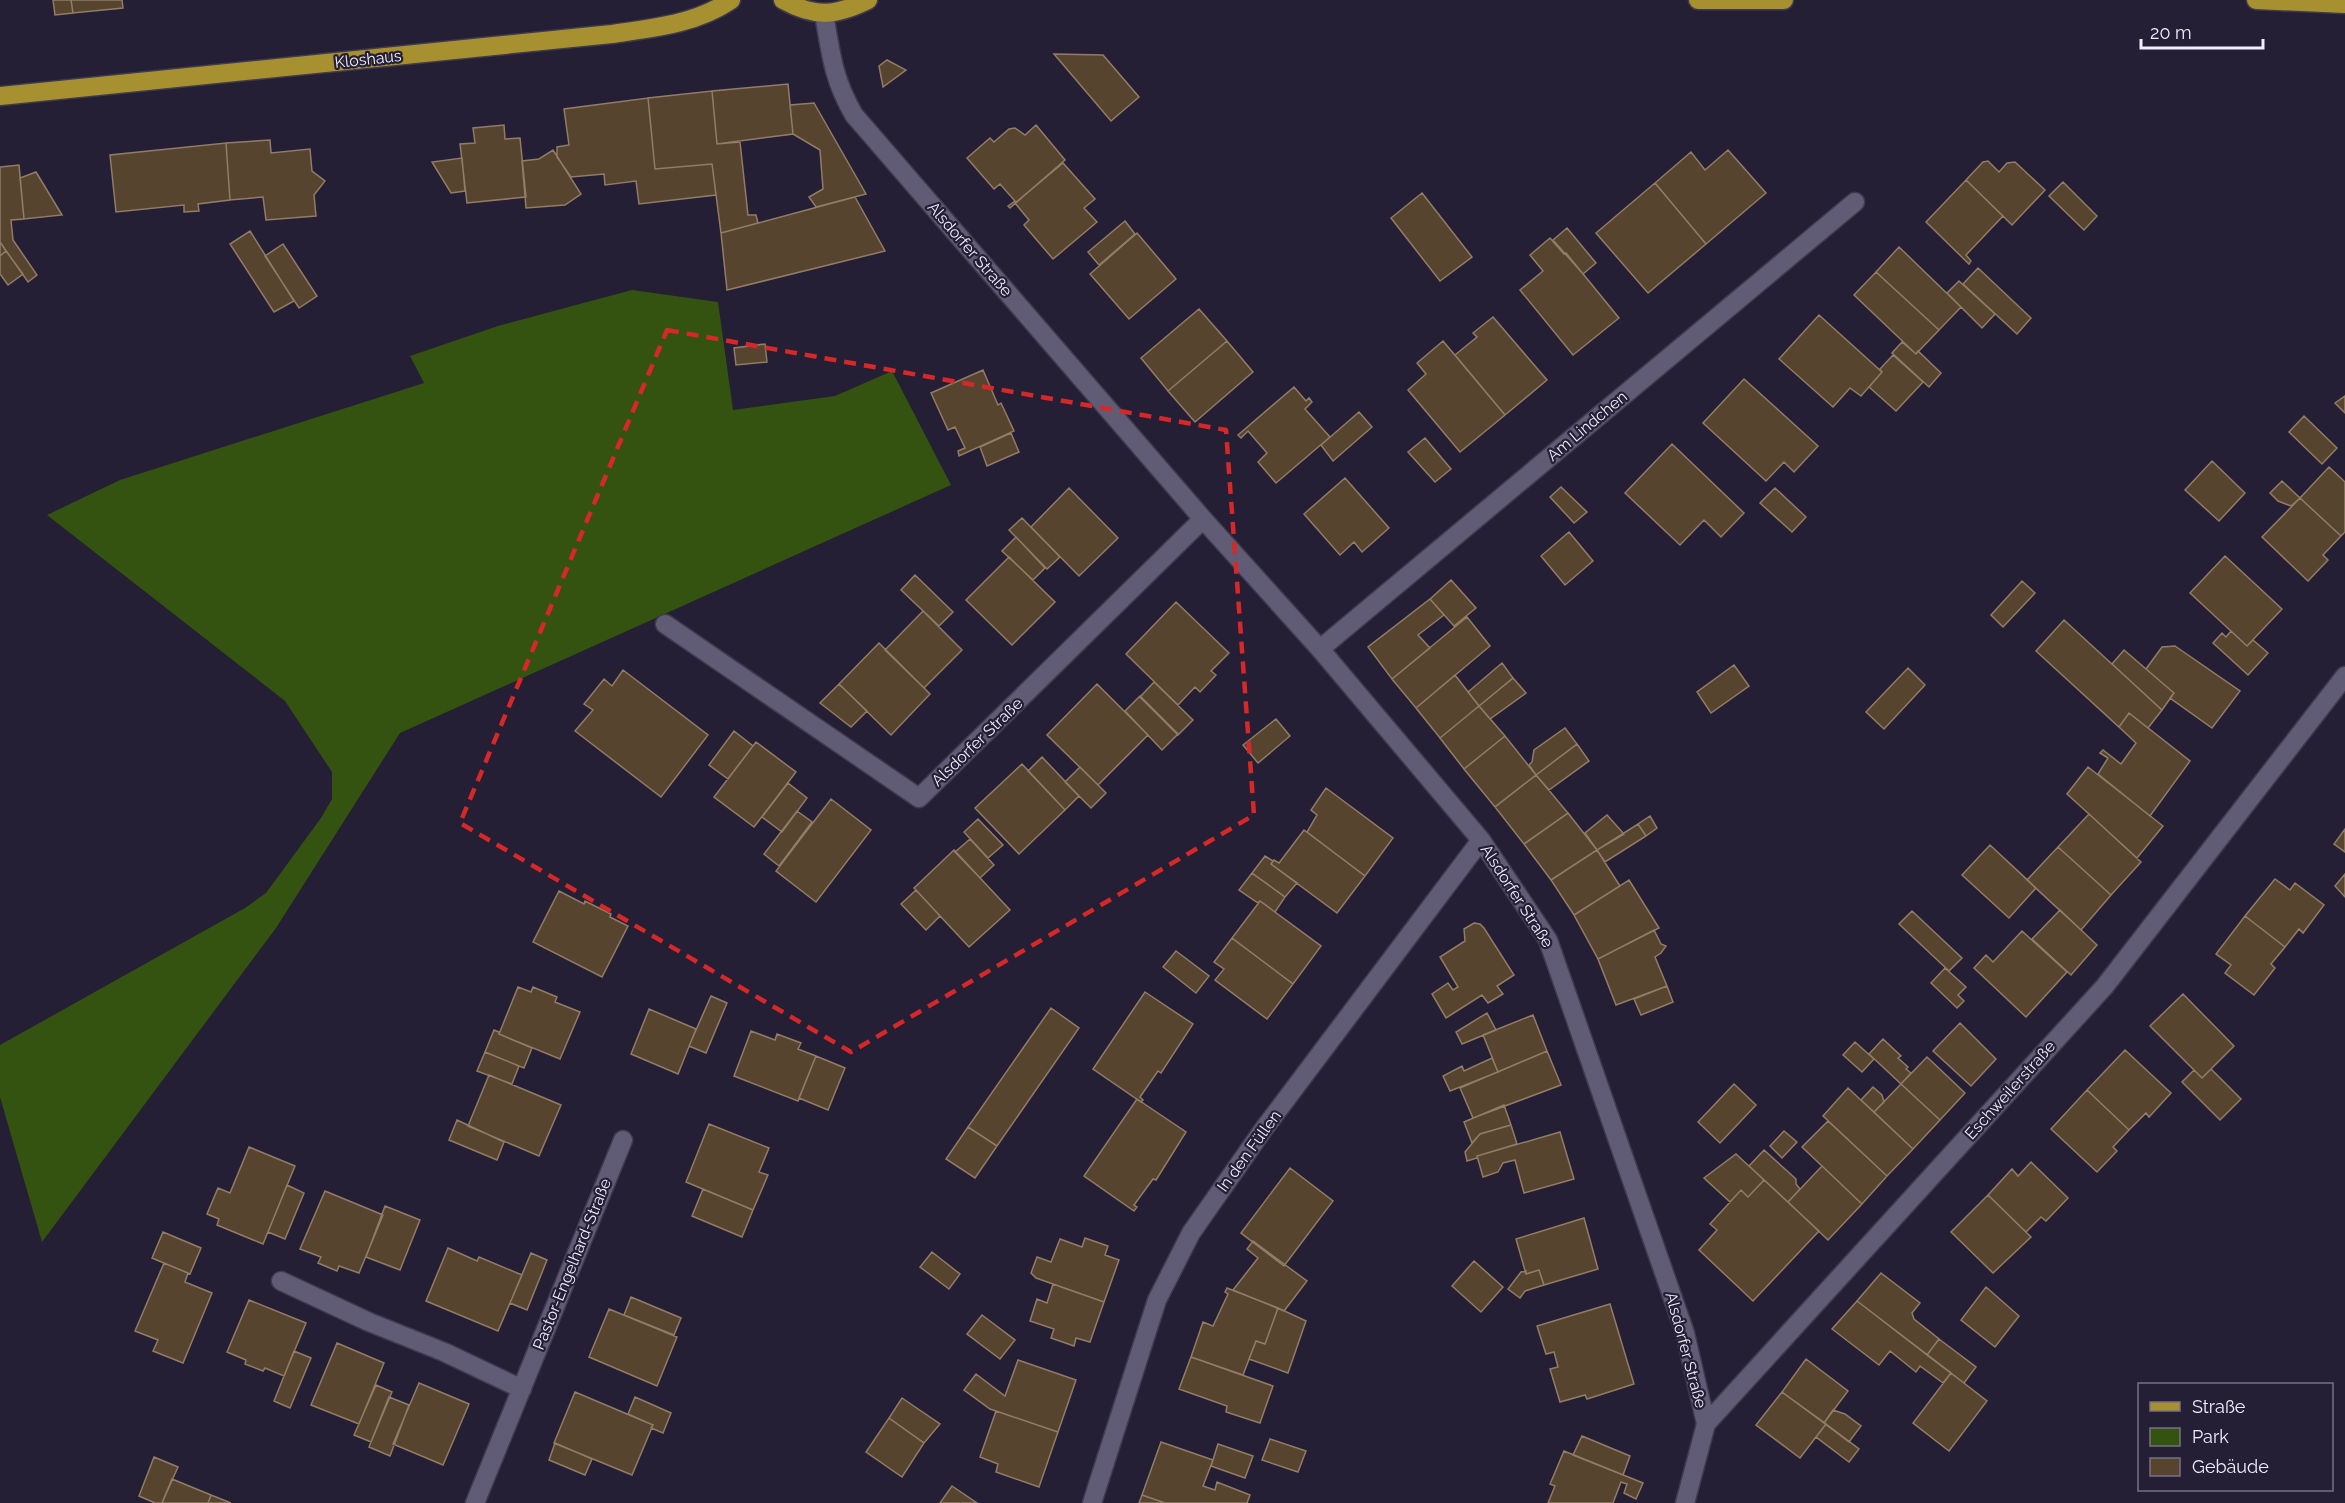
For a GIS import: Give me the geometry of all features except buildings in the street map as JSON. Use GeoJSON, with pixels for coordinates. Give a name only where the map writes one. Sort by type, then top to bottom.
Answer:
{"type":"FeatureCollection","features":[{"type":"Feature","properties":{"kind":"main road"},"geometry":{"type":"LineString","coordinates":[[783,0],[799,9],[824,14],[847,10],[868,0]]}},
{"type":"Feature","properties":{"kind":"main road"},"geometry":{"type":"LineString","coordinates":[[1698,0],[1784,0]]}},
{"type":"Feature","properties":{"kind":"main road"},"geometry":{"type":"LineString","coordinates":[[2256,0],[2345,4]]}},
{"type":"Feature","properties":{"kind":"main road","name":"Kloshaus"},"geometry":{"type":"LineString","coordinates":[[0,96],[612,34],[670,26],[724,5]]}},
{"type":"Feature","properties":{"kind":"street","name":"Alsdorfer Straße"},"geometry":{"type":"LineString","coordinates":[[824,14],[833,68],[840,92],[854,115],[1203,519],[1320,649],[1481,840],[1548,940],[1685,1333],[1706,1424]]}},
{"type":"Feature","properties":{"kind":"street","name":"Am Lindchen"},"geometry":{"type":"LineString","coordinates":[[1320,649],[1855,202]]}},
{"type":"Feature","properties":{"kind":"street","name":"Alsdorfer Straße"},"geometry":{"type":"LineString","coordinates":[[665,624],[919,798],[1203,519]]}},
{"type":"Feature","properties":{"kind":"street","name":"Eschweilerstraße"},"geometry":{"type":"LineString","coordinates":[[1685,1503],[1706,1424],[2105,986],[2345,676]]}},
{"type":"Feature","properties":{"kind":"street","name":"In den Füllen"},"geometry":{"type":"LineString","coordinates":[[1092,1503],[1157,1300],[1191,1233],[1263,1130],[1481,840]]}},
{"type":"Feature","properties":{"kind":"street","name":"Pastor-Engelhard-Straße"},"geometry":{"type":"LineString","coordinates":[[475,1503],[623,1140]]}},
{"type":"Feature","properties":{"kind":"street"},"geometry":{"type":"LineString","coordinates":[[281,1281],[369,1322],[444,1352],[522,1389]]}},
{"type":"Feature","properties":{"kind":"highlighted area"},"geometry":{"type":"Polygon","coordinates":[[[667,330],[1226,430],[1254,815],[851,1052],[460,823],[667,330]]]}},
{"type":"Feature","properties":{"kind":"green space"},"geometry":{"type":"Polygon","coordinates":[[[632,290],[718,302],[733,410],[835,396],[892,371],[951,485],[400,733],[276,928],[42,1242],[0,1097],[0,1045],[245,908],[266,893],[321,818],[332,799],[332,772],[285,701],[47,515],[120,480],[424,383],[410,356],[498,326],[632,290]]]}}]}
